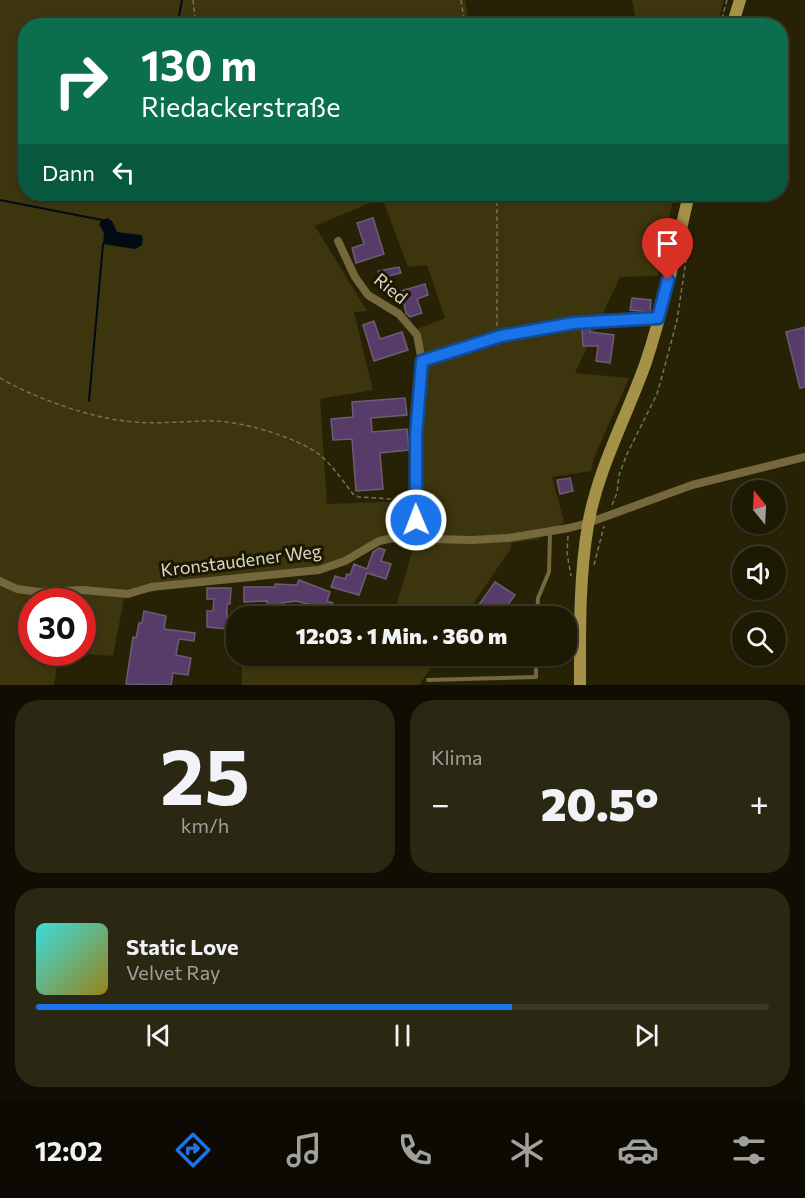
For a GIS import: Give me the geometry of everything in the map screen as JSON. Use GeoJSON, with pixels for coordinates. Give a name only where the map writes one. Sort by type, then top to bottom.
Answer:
{"type":"FeatureCollection","features":[{"type":"Feature","properties":{"kind":"main road"},"geometry":{"type":"LineString","coordinates":[[734,18],[740,0]]}},
{"type":"Feature","properties":{"kind":"main road"},"geometry":{"type":"LineString","coordinates":[[580,685],[580,614],[588,523],[600,477],[646,361],[687,201]]}},
{"type":"Feature","properties":{"kind":"street","name":"Ried"},"geometry":{"type":"LineString","coordinates":[[338,241],[355,277],[368,295],[399,314],[417,335],[422,361],[416,435],[416,538]]}},
{"type":"Feature","properties":{"kind":"street"},"geometry":{"type":"LineString","coordinates":[[422,361],[497,337],[574,323],[658,318]]}},
{"type":"Feature","properties":{"kind":"street","name":"Kronstaudener Weg"},"geometry":{"type":"LineString","coordinates":[[0,581],[17,589],[40,592],[83,590],[128,594],[151,587],[319,570],[345,561],[380,541],[393,538],[472,540],[508,538],[588,523],[692,485],[805,457]]}},
{"type":"Feature","properties":{"kind":"lane"},"geometry":{"type":"LineString","coordinates":[[538,606],[538,598],[549,572],[550,531]]}},
{"type":"Feature","properties":{"kind":"lane"},"geometry":{"type":"LineString","coordinates":[[428,680],[536,677],[537,666]]}},
{"type":"Feature","properties":{"kind":"path"},"geometry":{"type":"LineString","coordinates":[[193,0],[195,18]]}},
{"type":"Feature","properties":{"kind":"path"},"geometry":{"type":"LineString","coordinates":[[461,0],[464,18]]}},
{"type":"Feature","properties":{"kind":"path"},"geometry":{"type":"LineString","coordinates":[[722,18],[727,0]]}},
{"type":"Feature","properties":{"kind":"path"},"geometry":{"type":"LineString","coordinates":[[497,201],[497,337]]}},
{"type":"Feature","properties":{"kind":"path"},"geometry":{"type":"LineString","coordinates":[[592,571],[606,517],[617,493],[619,475],[657,394],[677,320],[690,236]]}},
{"type":"Feature","properties":{"kind":"path"},"geometry":{"type":"LineString","coordinates":[[0,378],[50,400],[123,421],[154,423],[214,421],[249,425],[304,445],[321,456],[352,494],[358,497],[415,501]]}},
{"type":"Feature","properties":{"kind":"path"},"geometry":{"type":"LineString","coordinates":[[568,545],[573,544]]}},
{"type":"Feature","properties":{"kind":"shaded area"},"geometry":{"type":"Polygon","coordinates":[[[0,0],[465,0],[468,18],[18,18],[18,201],[375,201],[315,226],[367,311],[354,312],[373,390],[320,399],[327,504],[411,501],[417,369],[415,330],[445,318],[427,265],[408,267],[383,201],[673,201],[658,276],[620,277],[575,373],[629,378],[594,458],[591,471],[552,477],[564,522],[539,539],[511,543],[511,548],[472,606],[396,606],[415,542],[380,542],[346,563],[173,587],[124,598],[113,656],[96,655],[96,588],[18,588],[18,666],[57,666],[54,685],[0,685],[0,0]]]}},
{"type":"Feature","properties":{"kind":"shaded area"},"geometry":{"type":"Polygon","coordinates":[[[632,0],[724,0],[719,18],[635,18],[632,0]]]}},
{"type":"Feature","properties":{"kind":"shaded area"},"geometry":{"type":"Polygon","coordinates":[[[108,218],[117,232],[141,235],[142,245],[135,249],[103,244],[104,233],[99,224],[108,218]]]}},
{"type":"Feature","properties":{"kind":"shaded area"},"geometry":{"type":"Polygon","coordinates":[[[242,666],[432,666],[419,685],[242,685],[242,666]]]}},
{"type":"Feature","properties":{"kind":"building"},"geometry":{"type":"Polygon","coordinates":[[[373,218],[384,254],[356,263],[352,248],[364,244],[357,223],[373,218]]]}},
{"type":"Feature","properties":{"kind":"building"},"geometry":{"type":"Polygon","coordinates":[[[399,267],[401,273],[380,278],[378,271],[399,267]]]}},
{"type":"Feature","properties":{"kind":"building"},"geometry":{"type":"Polygon","coordinates":[[[425,284],[428,295],[417,299],[422,313],[410,317],[406,313],[401,291],[425,284]]]}},
{"type":"Feature","properties":{"kind":"building"},"geometry":{"type":"Polygon","coordinates":[[[632,298],[651,300],[650,312],[630,310],[632,298]]]}},
{"type":"Feature","properties":{"kind":"building"},"geometry":{"type":"Polygon","coordinates":[[[374,321],[380,339],[402,332],[408,350],[374,361],[363,325],[374,321]]]}},
{"type":"Feature","properties":{"kind":"building"},"geometry":{"type":"Polygon","coordinates":[[[805,327],[805,387],[800,388],[786,332],[805,327]]]}},
{"type":"Feature","properties":{"kind":"building"},"geometry":{"type":"Polygon","coordinates":[[[582,329],[614,335],[610,363],[596,361],[598,346],[583,346],[582,329]]]}},
{"type":"Feature","properties":{"kind":"building"},"geometry":{"type":"Polygon","coordinates":[[[405,398],[407,415],[371,418],[372,432],[407,429],[409,450],[380,453],[383,489],[356,491],[352,439],[333,440],[331,419],[353,417],[352,402],[405,398]]]}},
{"type":"Feature","properties":{"kind":"building"},"geometry":{"type":"Polygon","coordinates":[[[570,478],[573,491],[560,494],[557,480],[570,478]]]}},
{"type":"Feature","properties":{"kind":"building"},"geometry":{"type":"Polygon","coordinates":[[[379,548],[385,550],[381,561],[391,564],[386,579],[367,573],[359,595],[331,587],[335,576],[345,579],[347,574],[350,575],[354,564],[367,569],[373,552],[379,548]]]}},
{"type":"Feature","properties":{"kind":"building"},"geometry":{"type":"Polygon","coordinates":[[[299,580],[330,592],[327,601],[333,603],[332,606],[315,606],[296,601],[282,603],[282,606],[267,606],[267,601],[244,602],[244,587],[275,587],[275,584],[297,585],[299,580]]]}},
{"type":"Feature","properties":{"kind":"building"},"geometry":{"type":"Polygon","coordinates":[[[495,582],[515,595],[507,606],[478,606],[495,582]]]}},
{"type":"Feature","properties":{"kind":"building"},"geometry":{"type":"Polygon","coordinates":[[[207,588],[231,588],[230,604],[226,606],[226,629],[207,627],[207,611],[213,611],[214,599],[207,599],[207,588]]]}},
{"type":"Feature","properties":{"kind":"building"},"geometry":{"type":"Polygon","coordinates":[[[144,611],[166,616],[164,629],[195,633],[194,641],[179,639],[176,655],[191,658],[188,675],[173,673],[171,685],[126,684],[133,637],[136,638],[144,611]]]}},
{"type":"Feature","properties":{"kind":"waterway"},"geometry":{"type":"LineString","coordinates":[[179,18],[182,0]]}},
{"type":"Feature","properties":{"kind":"waterway"},"geometry":{"type":"LineString","coordinates":[[0,200],[102,220]]}},
{"type":"Feature","properties":{"kind":"waterway"},"geometry":{"type":"LineString","coordinates":[[89,401],[103,244]]}},
{"type":"Feature","properties":{"kind":"route"},"geometry":{"type":"LineString","coordinates":[[416,520],[416,435],[422,361],[501,336],[574,323],[658,318],[668,280]]}}]}
